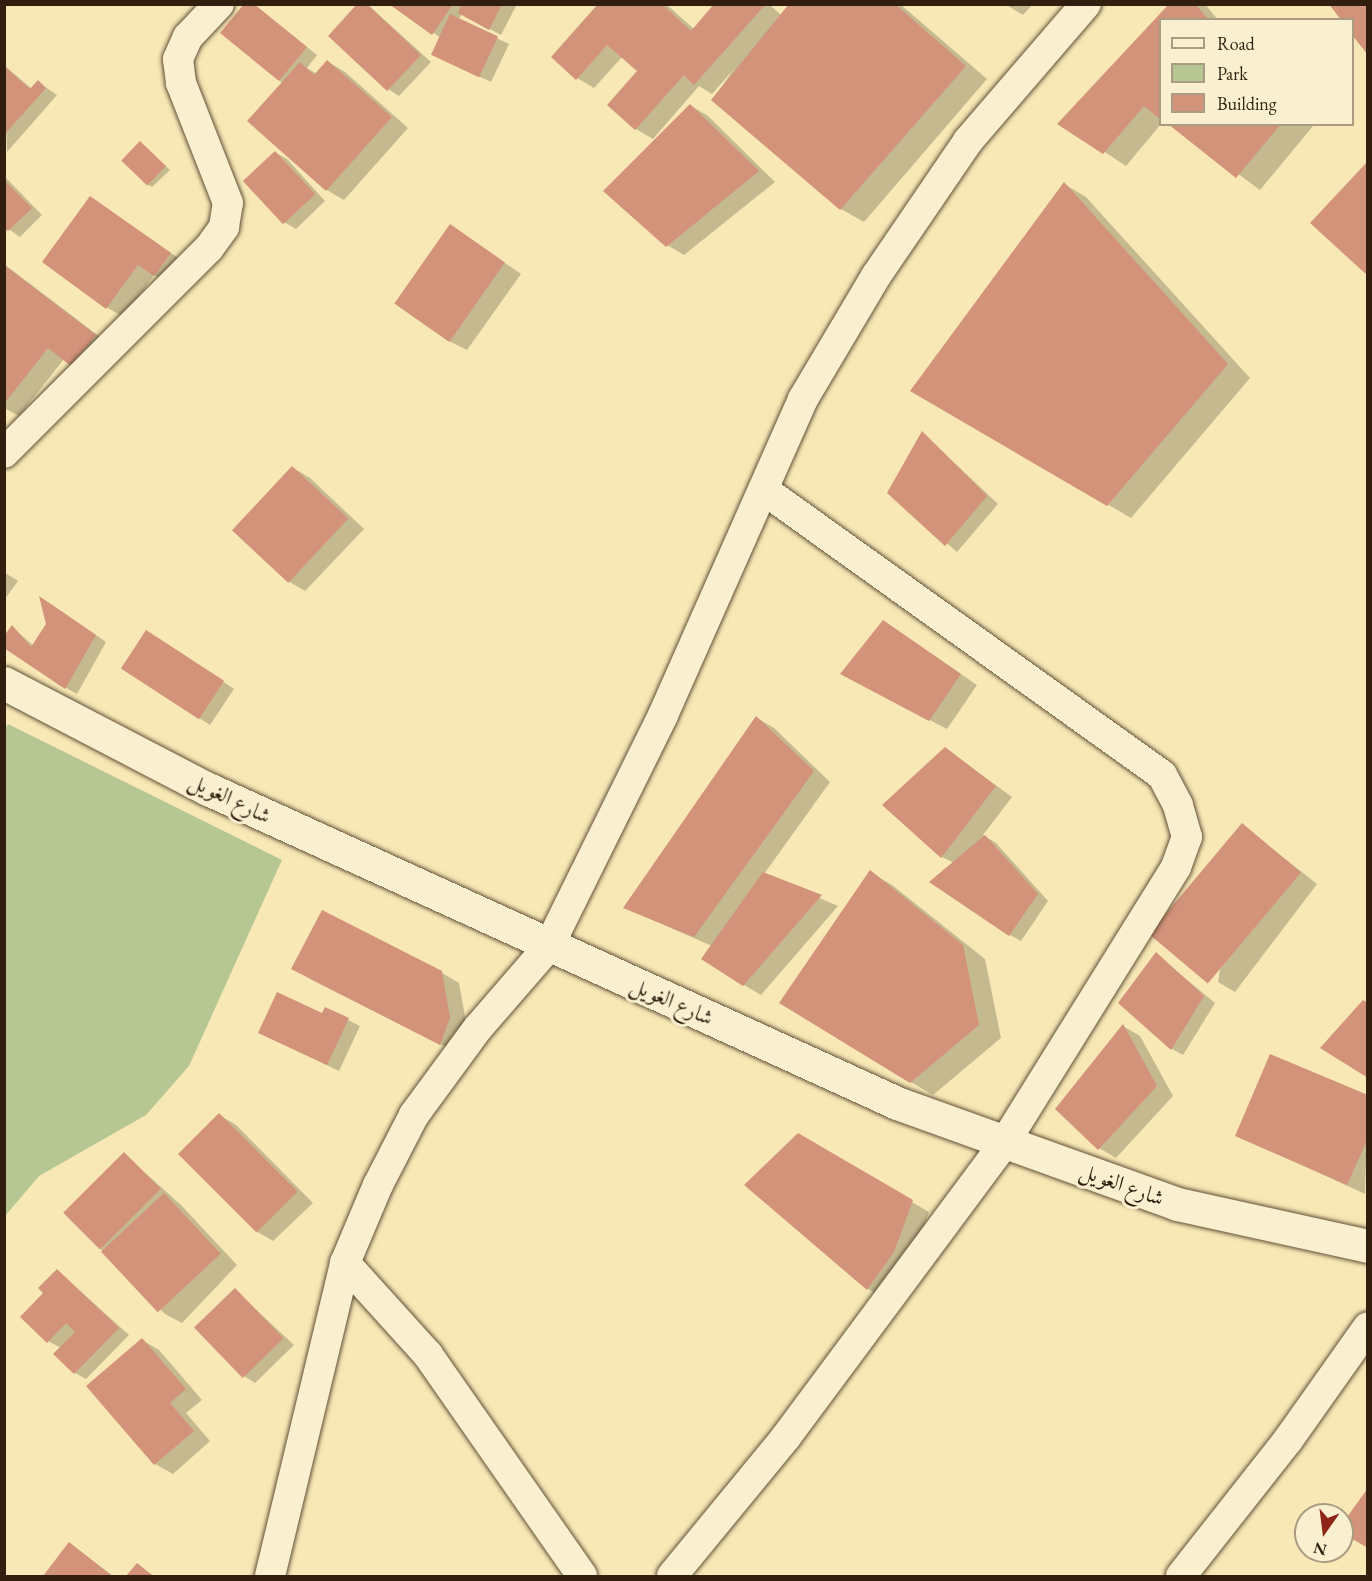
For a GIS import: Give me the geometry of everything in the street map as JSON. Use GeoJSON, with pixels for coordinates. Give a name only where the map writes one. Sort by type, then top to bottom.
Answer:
{"type":"FeatureCollection","features":[{"type":"Feature","properties":{"kind":"street"},"geometry":{"type":"LineString","coordinates":[[4,453],[209,248],[224,227],[228,203],[181,83],[178,59],[188,37],[219,4]]}},
{"type":"Feature","properties":{"kind":"street"},"geometry":{"type":"LineString","coordinates":[[270,1576],[345,1263],[378,1185],[414,1115],[478,1028],[549,946],[663,715],[803,399],[876,276],[968,141],[1086,4]]}},
{"type":"Feature","properties":{"kind":"street"},"geometry":{"type":"LineString","coordinates":[[672,1576],[786,1437],[1005,1142],[1176,867],[1187,837],[1178,805],[1162,775],[764,490]]}},
{"type":"Feature","properties":{"kind":"street","name":"شارع الغويل"},"geometry":{"type":"LineString","coordinates":[[4,683],[208,789],[897,1103],[1177,1204],[1368,1246]]}},
{"type":"Feature","properties":{"kind":"street"},"geometry":{"type":"LineString","coordinates":[[345,1263],[428,1355],[582,1576]]}},
{"type":"Feature","properties":{"kind":"street"},"geometry":{"type":"LineString","coordinates":[[1181,1576],[1288,1440],[1368,1327]]}},
{"type":"Feature","properties":{"kind":"green space"},"geometry":{"type":"Polygon","coordinates":[[[8,724],[282,860],[189,1066],[146,1115],[39,1176],[5,1216],[4,730],[8,724]]]}},
{"type":"Feature","properties":{"kind":"building"},"geometry":{"type":"Polygon","coordinates":[[[244,4],[254,4],[307,47],[279,81],[220,33],[244,4]]]}},
{"type":"Feature","properties":{"kind":"building"},"geometry":{"type":"Polygon","coordinates":[[[357,4],[367,4],[421,55],[387,91],[328,36],[357,4]]]}},
{"type":"Feature","properties":{"kind":"building"},"geometry":{"type":"Polygon","coordinates":[[[389,4],[453,4],[432,35],[389,4]]]}},
{"type":"Feature","properties":{"kind":"building"},"geometry":{"type":"Polygon","coordinates":[[[462,4],[502,4],[489,30],[458,13],[462,4]]]}},
{"type":"Feature","properties":{"kind":"building"},"geometry":{"type":"Polygon","coordinates":[[[598,4],[662,4],[691,31],[714,4],[766,4],[694,85],[684,75],[635,130],[607,105],[637,71],[607,45],[576,80],[551,57],[598,4]]]}},
{"type":"Feature","properties":{"kind":"building"},"geometry":{"type":"Polygon","coordinates":[[[789,4],[895,4],[966,66],[840,210],[711,100],[789,4]]]}},
{"type":"Feature","properties":{"kind":"building"},"geometry":{"type":"Polygon","coordinates":[[[1169,4],[1195,4],[1207,18],[1159,18],[1159,118],[1144,106],[1103,154],[1057,124],[1169,4]]]}},
{"type":"Feature","properties":{"kind":"building"},"geometry":{"type":"Polygon","coordinates":[[[1329,4],[1368,4],[1368,55],[1354,38],[1354,18],[1340,18],[1329,4]]]}},
{"type":"Feature","properties":{"kind":"building"},"geometry":{"type":"Polygon","coordinates":[[[450,14],[498,36],[479,77],[431,55],[450,14]]]}},
{"type":"Feature","properties":{"kind":"building"},"geometry":{"type":"Polygon","coordinates":[[[327,60],[392,117],[326,191],[247,121],[300,62],[314,75],[327,60]]]}},
{"type":"Feature","properties":{"kind":"building"},"geometry":{"type":"Polygon","coordinates":[[[4,66],[30,89],[38,80],[46,88],[4,135],[4,66]]]}},
{"type":"Feature","properties":{"kind":"building"},"geometry":{"type":"Polygon","coordinates":[[[690,104],[759,171],[666,247],[603,191],[690,104]]]}},
{"type":"Feature","properties":{"kind":"building"},"geometry":{"type":"Polygon","coordinates":[[[1171,126],[1279,126],[1236,178],[1171,126]]]}},
{"type":"Feature","properties":{"kind":"building"},"geometry":{"type":"Polygon","coordinates":[[[140,141],[166,166],[147,185],[121,160],[140,141]]]}},
{"type":"Feature","properties":{"kind":"building"},"geometry":{"type":"Polygon","coordinates":[[[275,151],[315,194],[283,224],[243,181],[275,151]]]}},
{"type":"Feature","properties":{"kind":"building"},"geometry":{"type":"Polygon","coordinates":[[[1368,161],[1368,276],[1310,223],[1368,161]]]}},
{"type":"Feature","properties":{"kind":"building"},"geometry":{"type":"Polygon","coordinates":[[[4,180],[32,208],[8,231],[4,228],[4,180]]]}},
{"type":"Feature","properties":{"kind":"building"},"geometry":{"type":"Polygon","coordinates":[[[1064,182],[1228,364],[1107,506],[910,391],[1064,182]]]}},
{"type":"Feature","properties":{"kind":"building"},"geometry":{"type":"Polygon","coordinates":[[[90,196],[171,253],[154,276],[138,265],[106,309],[42,262],[90,196]]]}},
{"type":"Feature","properties":{"kind":"building"},"geometry":{"type":"Polygon","coordinates":[[[450,224],[505,262],[449,342],[394,303],[450,224]]]}},
{"type":"Feature","properties":{"kind":"building"},"geometry":{"type":"Polygon","coordinates":[[[4,265],[96,335],[71,366],[48,348],[4,404],[4,265]]]}},
{"type":"Feature","properties":{"kind":"building"},"geometry":{"type":"Polygon","coordinates":[[[922,431],[987,496],[945,546],[887,493],[922,431]]]}},
{"type":"Feature","properties":{"kind":"building"},"geometry":{"type":"Polygon","coordinates":[[[292,466],[348,519],[288,583],[232,530],[292,466]]]}},
{"type":"Feature","properties":{"kind":"building"},"geometry":{"type":"Polygon","coordinates":[[[39,596],[96,635],[65,689],[4,648],[4,636],[12,625],[31,647],[46,624],[39,596]]]}},
{"type":"Feature","properties":{"kind":"building"},"geometry":{"type":"Polygon","coordinates":[[[883,620],[961,674],[929,721],[840,674],[883,620]]]}},
{"type":"Feature","properties":{"kind":"building"},"geometry":{"type":"Polygon","coordinates":[[[146,630],[224,681],[199,719],[121,669],[146,630]]]}},
{"type":"Feature","properties":{"kind":"building"},"geometry":{"type":"Polygon","coordinates":[[[756,716],[814,771],[694,937],[623,908],[756,716]]]}},
{"type":"Feature","properties":{"kind":"building"},"geometry":{"type":"Polygon","coordinates":[[[945,747],[996,786],[941,858],[882,805],[945,747]]]}},
{"type":"Feature","properties":{"kind":"building"},"geometry":{"type":"Polygon","coordinates":[[[1242,823],[1301,872],[1208,984],[1149,934],[1242,823]]]}},
{"type":"Feature","properties":{"kind":"building"},"geometry":{"type":"Polygon","coordinates":[[[985,835],[1038,894],[1009,936],[929,882],[985,835]]]}},
{"type":"Feature","properties":{"kind":"building"},"geometry":{"type":"Polygon","coordinates":[[[870,870],[963,945],[979,1025],[910,1083],[779,1003],[870,870]]]}},
{"type":"Feature","properties":{"kind":"building"},"geometry":{"type":"Polygon","coordinates":[[[763,872],[822,895],[743,986],[701,959],[763,872]]]}},
{"type":"Feature","properties":{"kind":"building"},"geometry":{"type":"Polygon","coordinates":[[[322,910],[442,971],[450,1018],[440,1045],[291,969],[322,910]]]}},
{"type":"Feature","properties":{"kind":"building"},"geometry":{"type":"Polygon","coordinates":[[[1156,952],[1204,996],[1171,1050],[1118,1003],[1156,952]]]}},
{"type":"Feature","properties":{"kind":"building"},"geometry":{"type":"Polygon","coordinates":[[[277,992],[322,1013],[325,1007],[349,1018],[327,1065],[258,1033],[277,992]]]}},
{"type":"Feature","properties":{"kind":"building"},"geometry":{"type":"Polygon","coordinates":[[[1363,1000],[1368,1003],[1368,1078],[1320,1048],[1363,1000]]]}},
{"type":"Feature","properties":{"kind":"building"},"geometry":{"type":"Polygon","coordinates":[[[1123,1024],[1157,1086],[1098,1150],[1055,1109],[1123,1024]]]}},
{"type":"Feature","properties":{"kind":"building"},"geometry":{"type":"Polygon","coordinates":[[[1270,1054],[1368,1095],[1368,1138],[1347,1185],[1235,1136],[1270,1054]]]}},
{"type":"Feature","properties":{"kind":"building"},"geometry":{"type":"Polygon","coordinates":[[[219,1113],[297,1191],[256,1233],[178,1154],[219,1113]]]}},
{"type":"Feature","properties":{"kind":"building"},"geometry":{"type":"Polygon","coordinates":[[[798,1133],[913,1200],[894,1252],[867,1290],[744,1185],[798,1133]]]}},
{"type":"Feature","properties":{"kind":"building"},"geometry":{"type":"Polygon","coordinates":[[[124,1152],[161,1189],[100,1250],[63,1213],[124,1152]]]}},
{"type":"Feature","properties":{"kind":"building"},"geometry":{"type":"Polygon","coordinates":[[[164,1193],[221,1254],[158,1312],[101,1252],[164,1193]]]}},
{"type":"Feature","properties":{"kind":"building"},"geometry":{"type":"Polygon","coordinates":[[[57,1269],[119,1328],[74,1374],[53,1354],[75,1332],[66,1323],[47,1343],[20,1317],[43,1293],[38,1288],[57,1269]]]}},
{"type":"Feature","properties":{"kind":"building"},"geometry":{"type":"Polygon","coordinates":[[[235,1288],[284,1338],[243,1378],[194,1328],[235,1288]]]}},
{"type":"Feature","properties":{"kind":"building"},"geometry":{"type":"Polygon","coordinates":[[[142,1338],[186,1389],[170,1403],[194,1431],[154,1465],[86,1386],[142,1338]]]}},
{"type":"Feature","properties":{"kind":"building"},"geometry":{"type":"Polygon","coordinates":[[[1368,1488],[1368,1548],[1354,1540],[1354,1507],[1368,1488]]]}},
{"type":"Feature","properties":{"kind":"building"},"geometry":{"type":"Polygon","coordinates":[[[69,1542],[112,1576],[43,1576],[69,1542]]]}},
{"type":"Feature","properties":{"kind":"building"},"geometry":{"type":"Polygon","coordinates":[[[137,1563],[153,1576],[126,1576],[137,1563]]]}}]}
